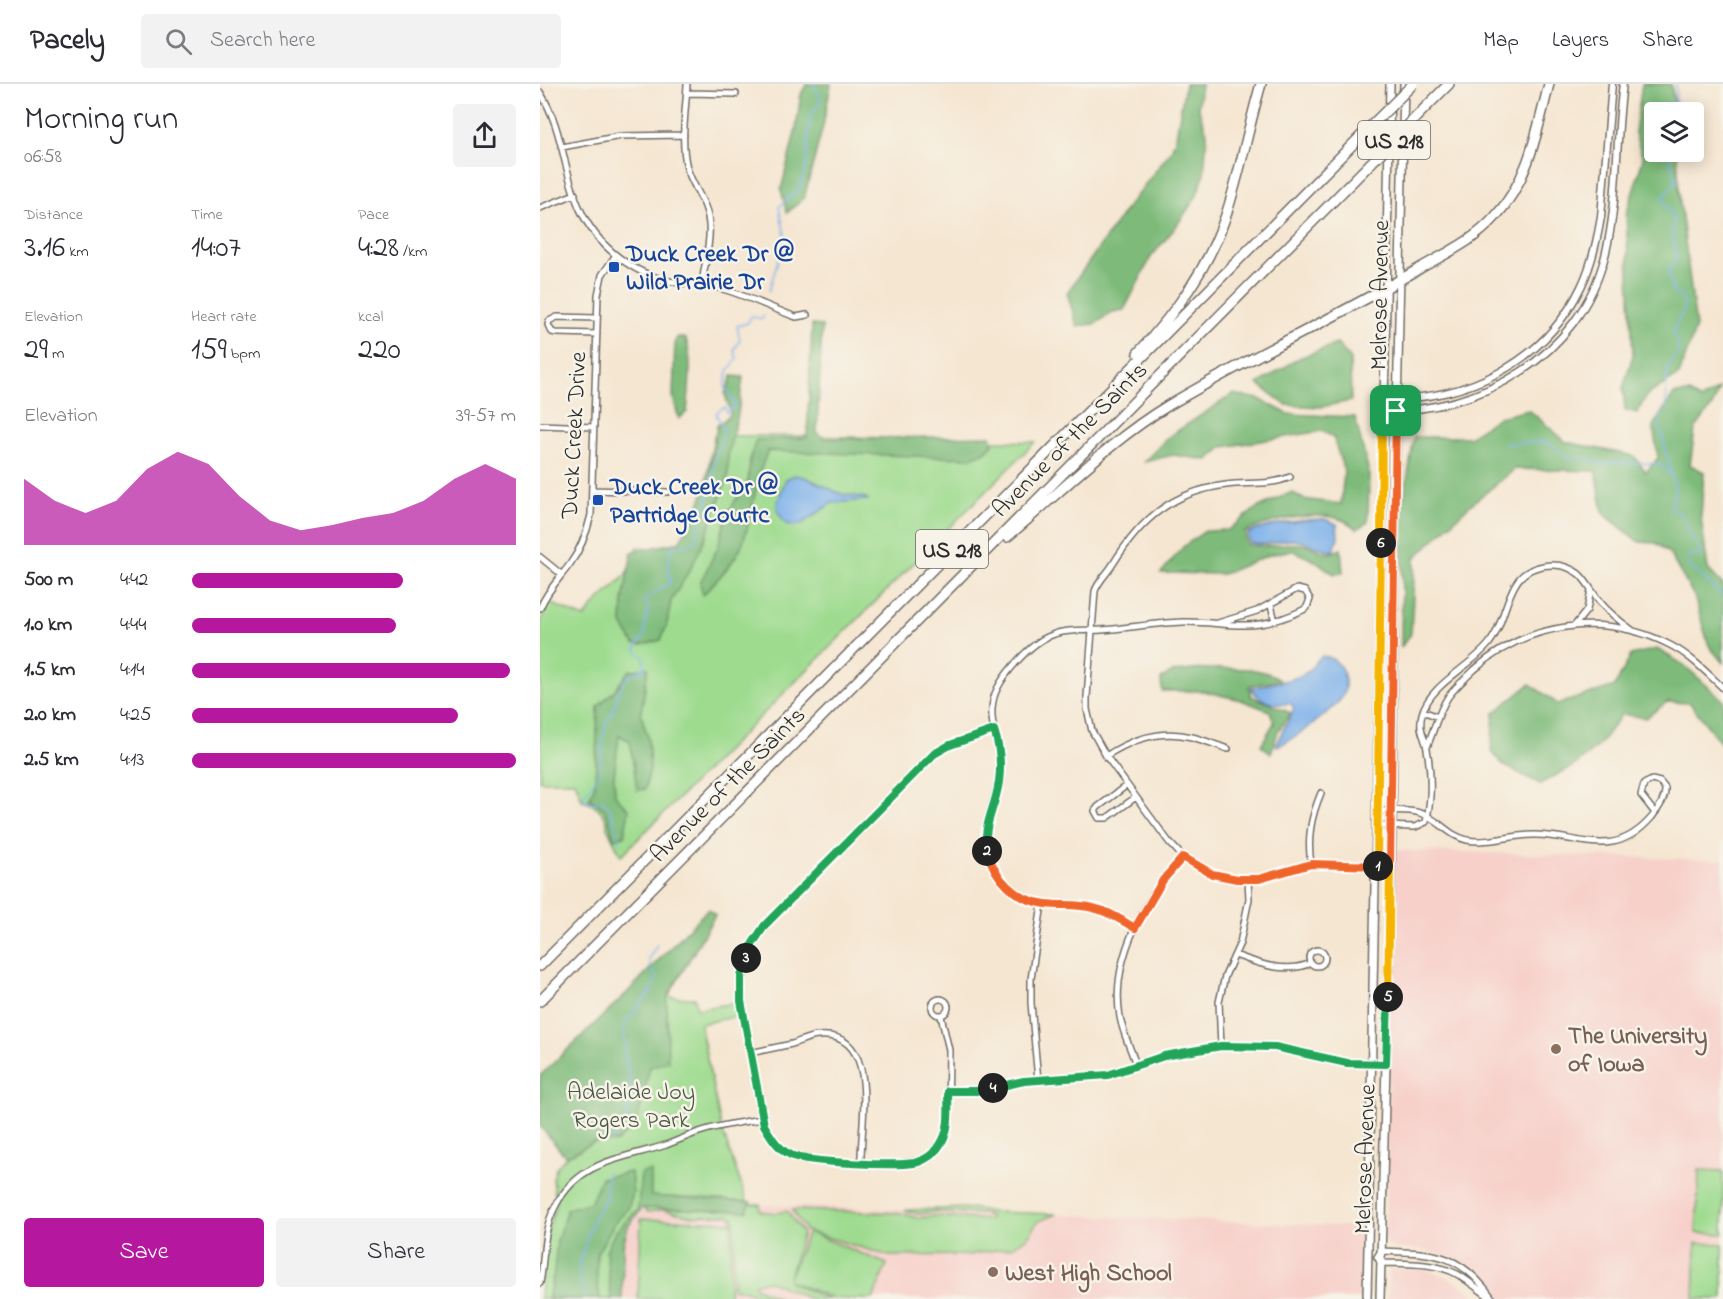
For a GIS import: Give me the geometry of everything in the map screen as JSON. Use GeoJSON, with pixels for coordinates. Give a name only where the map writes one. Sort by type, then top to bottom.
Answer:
{"type":"FeatureCollection","features":[{"type":"Feature","properties":{"kind":"highway"},"geometry":{"type":"LineString","coordinates":[[995,506],[1144,347],[1191,287],[1210,254],[1225,219],[1262,84]]}},
{"type":"Feature","properties":{"kind":"highway","name":"Avenue of the Saints"},"geometry":{"type":"LineString","coordinates":[[540,966],[1413,84]]}},
{"type":"Feature","properties":{"kind":"highway","name":"Avenue of the Saints"},"geometry":{"type":"LineString","coordinates":[[540,1001],[1449,84]]}},
{"type":"Feature","properties":{"kind":"highway"},"geometry":{"type":"LineString","coordinates":[[957,581],[1110,447],[1151,416],[1399,281],[1468,241],[1489,224],[1505,206],[1521,181],[1529,161],[1549,84]]}},
{"type":"Feature","properties":{"kind":"main road","name":"Melrose Avenue"},"geometry":{"type":"LineString","coordinates":[[1367,1299],[1378,826],[1382,399],[1390,84]]}},
{"type":"Feature","properties":{"kind":"main road","name":"Melrose Avenue"},"geometry":{"type":"LineString","coordinates":[[1380,1299],[1392,826],[1396,399],[1404,84]]}},
{"type":"Feature","properties":{"kind":"street"},"geometry":{"type":"LineString","coordinates":[[687,84],[684,135],[688,171],[709,218],[710,237],[702,285]]}},
{"type":"Feature","properties":{"kind":"street"},"geometry":{"type":"LineString","coordinates":[[1382,399],[1445,393],[1492,378],[1541,343],[1563,317],[1581,288],[1591,265],[1598,239],[1602,217],[1612,84]]}},
{"type":"Feature","properties":{"kind":"street"},"geometry":{"type":"LineString","coordinates":[[1382,411],[1408,411],[1482,394],[1531,365],[1570,326],[1595,284],[1610,232],[1623,84]]}},
{"type":"Feature","properties":{"kind":"street"},"geometry":{"type":"LineString","coordinates":[[540,92],[552,114],[575,194],[586,220],[594,233],[616,255],[639,271],[657,278],[734,292],[796,317],[807,315]]}},
{"type":"Feature","properties":{"kind":"street"},"geometry":{"type":"LineString","coordinates":[[687,93],[736,94]]}},
{"type":"Feature","properties":{"kind":"street"},"geometry":{"type":"LineString","coordinates":[[562,147],[621,136],[684,135]]}},
{"type":"Feature","properties":{"kind":"street"},"geometry":{"type":"LineString","coordinates":[[540,208],[575,194]]}},
{"type":"Feature","properties":{"kind":"street","name":"Duck Creek Drive"},"geometry":{"type":"LineString","coordinates":[[540,608],[546,595],[577,553],[591,515],[599,285],[607,266],[616,255]]}},
{"type":"Feature","properties":{"kind":"street"},"geometry":{"type":"LineString","coordinates":[[597,318],[556,317],[549,321],[548,325],[549,329],[556,333],[597,334]]}},
{"type":"Feature","properties":{"kind":"street"},"geometry":{"type":"LineString","coordinates":[[540,425],[594,427]]}},
{"type":"Feature","properties":{"kind":"street"},"geometry":{"type":"LineString","coordinates":[[1290,477],[1278,482],[1227,485],[1186,494],[1158,511],[1122,548],[1098,584],[1094,599],[1087,709],[1095,737],[1106,756],[1169,842],[1183,857],[1212,874],[1224,878],[1248,880],[1311,864],[1390,866]]}},
{"type":"Feature","properties":{"kind":"street"},"geometry":{"type":"LineString","coordinates":[[592,490],[667,492]]}},
{"type":"Feature","properties":{"kind":"street"},"geometry":{"type":"LineString","coordinates":[[540,557],[561,574]]}},
{"type":"Feature","properties":{"kind":"street"},"geometry":{"type":"LineString","coordinates":[[1378,826],[1421,825],[1426,822],[1430,804],[1427,747],[1422,736],[1423,711],[1435,690],[1490,643],[1515,585],[1525,573],[1533,568],[1548,565],[1564,567],[1579,574],[1609,612],[1632,630],[1681,652],[1723,688]]}},
{"type":"Feature","properties":{"kind":"street"},"geometry":{"type":"LineString","coordinates":[[1575,625],[1587,610],[1591,588]]}},
{"type":"Feature","properties":{"kind":"street"},"geometry":{"type":"LineString","coordinates":[[1135,928],[1092,907],[1042,904],[1022,897],[998,877],[986,849],[986,829],[997,794],[1000,765],[992,713],[994,693],[1004,676],[1015,665],[1045,638],[1059,633],[1140,628],[1167,623],[1218,622],[1242,625],[1275,621],[1307,608],[1309,595],[1297,589],[1270,605],[1218,622]]}},
{"type":"Feature","properties":{"kind":"street"},"geometry":{"type":"LineString","coordinates":[[1270,605],[1275,621]]}},
{"type":"Feature","properties":{"kind":"street"},"geometry":{"type":"LineString","coordinates":[[1427,747],[1438,717],[1454,689],[1486,660],[1522,639],[1575,625],[1632,630]]}},
{"type":"Feature","properties":{"kind":"street"},"geometry":{"type":"LineString","coordinates":[[1479,654],[1486,660]]}},
{"type":"Feature","properties":{"kind":"street"},"geometry":{"type":"LineString","coordinates":[[1423,711],[1438,717]]}},
{"type":"Feature","properties":{"kind":"street"},"geometry":{"type":"LineString","coordinates":[[941,1016],[949,1050],[948,1124],[945,1136],[933,1153],[916,1162],[817,1161],[793,1156],[775,1142],[764,1125],[740,990],[745,962],[758,934],[934,754],[950,745],[994,730]]}},
{"type":"Feature","properties":{"kind":"street"},"geometry":{"type":"LineString","coordinates":[[1106,756],[1132,741],[1168,734],[1193,737],[1228,748]]}},
{"type":"Feature","properties":{"kind":"street"},"geometry":{"type":"LineString","coordinates":[[1378,811],[1418,812],[1428,816],[1452,834],[1470,840],[1536,835],[1597,844],[1615,842],[1645,825],[1655,813],[1662,802],[1665,793],[1660,782],[1652,780],[1644,784],[1641,795],[1655,813]]}},
{"type":"Feature","properties":{"kind":"street"},"geometry":{"type":"LineString","coordinates":[[1127,785],[1098,807],[1096,815],[1099,818],[1107,818],[1136,797]]}},
{"type":"Feature","properties":{"kind":"street"},"geometry":{"type":"LineString","coordinates":[[1311,864],[1309,832],[1321,793]]}},
{"type":"Feature","properties":{"kind":"street"},"geometry":{"type":"LineString","coordinates":[[1136,1065],[1125,1036],[1118,1003],[1121,964],[1135,928],[1163,880],[1183,857]]}},
{"type":"Feature","properties":{"kind":"street"},"geometry":{"type":"LineString","coordinates":[[1221,1046],[1219,1002],[1225,976],[1235,955],[1249,899],[1248,880]]}},
{"type":"Feature","properties":{"kind":"street"},"geometry":{"type":"LineString","coordinates":[[1038,1080],[1030,1003],[1031,979],[1042,904]]}},
{"type":"Feature","properties":{"kind":"street"},"geometry":{"type":"LineString","coordinates":[[1235,955],[1279,968],[1295,968],[1311,963]]}},
{"type":"Feature","properties":{"kind":"street"},"geometry":{"type":"LineString","coordinates":[[750,1053],[820,1035],[833,1037],[848,1045],[860,1061],[864,1077],[861,1162]]}},
{"type":"Feature","properties":{"kind":"street"},"geometry":{"type":"LineString","coordinates":[[948,1091],[976,1091],[1012,1083],[1108,1075],[1183,1051],[1221,1046],[1275,1047],[1347,1063],[1386,1064]]}},
{"type":"Feature","properties":{"kind":"street"},"geometry":{"type":"LineString","coordinates":[[540,1282],[544,1241],[550,1218],[563,1194],[588,1170],[613,1159],[664,1145],[698,1132],[763,1119]]}},
{"type":"Feature","properties":{"kind":"street"},"geometry":{"type":"LineString","coordinates":[[1381,1251],[1428,1253],[1450,1259],[1481,1283],[1493,1299]]}},
{"type":"Feature","properties":{"kind":"street"},"geometry":{"type":"LineString","coordinates":[[1380,1263],[1430,1266],[1446,1270],[1462,1277],[1493,1299]]}},
{"type":"Feature","properties":{"kind":"shaded area","name":"The University of Iowa"},"geometry":{"type":"Polygon","coordinates":[[[1394,850],[1723,860],[1723,1299],[1497,1299],[1474,1274],[1450,1257],[1417,1249],[1393,1248],[1386,1244],[1394,850]]]}},
{"type":"Feature","properties":{"kind":"shaded area","name":"West High School"},"geometry":{"type":"Polygon","coordinates":[[[647,1201],[904,1210],[972,1208],[991,1212],[1366,1227],[1364,1299],[622,1299],[623,1245],[628,1226],[647,1201]]]}},
{"type":"Feature","properties":{"kind":"shaded area"},"geometry":{"type":"Polygon","coordinates":[[[1423,1269],[1443,1275],[1467,1289],[1477,1299],[1388,1299],[1389,1270],[1423,1269]]]}},
{"type":"Feature","properties":{"kind":"green space"},"geometry":{"type":"Polygon","coordinates":[[[807,84],[831,84],[823,126],[804,198],[787,213],[781,190],[796,128],[801,94],[807,84]]]}},
{"type":"Feature","properties":{"kind":"green space"},"geometry":{"type":"Polygon","coordinates":[[[1185,84],[1201,84],[1198,107],[1207,133],[1204,175],[1196,197],[1175,228],[1151,257],[1124,310],[1112,312],[1095,324],[1077,326],[1067,293],[1126,209],[1171,151],[1176,137],[1185,84]]]}},
{"type":"Feature","properties":{"kind":"green space"},"geometry":{"type":"Polygon","coordinates":[[[1642,84],[1671,84],[1674,102],[1644,102],[1644,162],[1678,162],[1680,202],[1696,327],[1679,375],[1647,395],[1637,413],[1625,410],[1623,388],[1633,355],[1626,215],[1643,159],[1635,133],[1642,84]]]}},
{"type":"Feature","properties":{"kind":"green space"},"geometry":{"type":"Polygon","coordinates":[[[812,325],[822,326],[817,433],[824,439],[991,436],[993,444],[985,452],[971,458],[768,451],[740,549],[726,570],[703,595],[700,583],[718,547],[727,514],[748,481],[750,459],[756,440],[807,438],[812,325]]]}},
{"type":"Feature","properties":{"kind":"green space"},"geometry":{"type":"Polygon","coordinates":[[[678,337],[686,339],[690,366],[687,412],[679,419],[673,398],[675,341],[678,337]]]}},
{"type":"Feature","properties":{"kind":"green space"},"geometry":{"type":"Polygon","coordinates":[[[1337,344],[1350,358],[1351,401],[1321,407],[1286,405],[1258,384],[1299,358],[1337,344]]]}},
{"type":"Feature","properties":{"kind":"green space"},"geometry":{"type":"Polygon","coordinates":[[[732,376],[743,377],[738,414],[728,454],[728,477],[707,534],[691,568],[671,601],[667,624],[661,640],[641,645],[634,644],[622,624],[623,600],[632,552],[679,542],[695,516],[708,481],[717,426],[731,414],[725,394],[732,376]]]}},
{"type":"Feature","properties":{"kind":"green space"},"geometry":{"type":"Polygon","coordinates":[[[1719,389],[1713,405],[1695,429],[1690,465],[1704,472],[1701,517],[1708,569],[1723,585],[1723,663],[1709,646],[1694,596],[1669,553],[1656,543],[1639,542],[1603,513],[1596,471],[1515,469],[1468,507],[1415,558],[1411,634],[1401,647],[1403,505],[1414,437],[1469,437],[1499,417],[1529,410],[1566,442],[1634,456],[1646,472],[1658,458],[1653,426],[1674,394],[1689,393],[1701,400],[1719,389]]]}},
{"type":"Feature","properties":{"kind":"green space"},"geometry":{"type":"Polygon","coordinates":[[[1233,394],[1259,399],[1288,414],[1355,417],[1369,472],[1368,522],[1357,529],[1345,521],[1334,518],[1309,516],[1281,520],[1245,532],[1247,544],[1253,546],[1300,544],[1328,553],[1341,549],[1343,573],[1334,574],[1317,562],[1292,550],[1269,555],[1223,574],[1161,573],[1184,546],[1205,531],[1228,530],[1257,508],[1292,492],[1303,499],[1341,504],[1344,470],[1333,437],[1322,431],[1223,447],[1208,460],[1173,455],[1144,462],[1168,437],[1233,394]]]}},
{"type":"Feature","properties":{"kind":"green space"},"geometry":{"type":"Polygon","coordinates":[[[714,436],[811,436],[1035,442],[621,856],[603,814],[597,807],[582,800],[575,781],[540,781],[540,623],[548,602],[584,618],[596,603],[626,575],[637,547],[679,551],[703,498],[714,436]]]}},
{"type":"Feature","properties":{"kind":"green space"},"geometry":{"type":"Polygon","coordinates":[[[1657,649],[1684,665],[1723,700],[1723,746],[1690,703],[1667,702],[1646,718],[1622,714],[1600,744],[1574,766],[1540,784],[1503,765],[1491,751],[1494,713],[1530,684],[1558,704],[1615,686],[1631,655],[1657,649]]]}},
{"type":"Feature","properties":{"kind":"green space"},"geometry":{"type":"Polygon","coordinates":[[[648,668],[641,714],[648,739],[650,769],[645,789],[637,790],[630,741],[619,735],[614,776],[615,795],[629,810],[624,836],[613,839],[605,811],[589,799],[595,785],[598,706],[614,691],[629,671],[648,668]]]}},
{"type":"Feature","properties":{"kind":"green space"},"geometry":{"type":"Polygon","coordinates":[[[1203,669],[1254,670],[1273,675],[1280,680],[1249,686],[1251,696],[1291,713],[1278,731],[1271,753],[1261,745],[1274,723],[1270,711],[1241,700],[1203,691],[1162,691],[1161,679],[1173,672],[1203,669]]]}},
{"type":"Feature","properties":{"kind":"green space","name":"Adelaide Joy Rogers Park"},"geometry":{"type":"Polygon","coordinates":[[[708,909],[715,915],[668,997],[695,998],[697,1009],[741,1002],[743,1015],[700,1024],[721,1127],[748,1204],[746,1211],[750,1204],[760,1204],[760,1211],[775,1213],[787,1211],[803,1233],[788,1280],[808,1232],[887,1264],[873,1299],[835,1299],[789,1281],[829,1299],[810,1299],[770,1281],[755,1283],[755,1287],[781,1299],[733,1288],[734,1220],[729,1215],[692,1216],[664,1210],[648,1212],[642,1208],[628,1226],[623,1245],[622,1299],[540,1299],[544,1241],[556,1205],[553,1179],[556,1168],[566,1157],[540,1126],[540,1076],[627,993],[708,909]]]}},
{"type":"Feature","properties":{"kind":"green space"},"geometry":{"type":"Polygon","coordinates":[[[708,909],[715,915],[667,998],[668,1061],[650,1067],[637,1122],[617,1142],[594,1142],[566,1157],[540,1126],[540,1076],[627,993],[708,909]]]}},
{"type":"Feature","properties":{"kind":"green space"},"geometry":{"type":"Polygon","coordinates":[[[1699,1170],[1723,1171],[1723,1234],[1696,1233],[1699,1170]]]}},
{"type":"Feature","properties":{"kind":"green space"},"geometry":{"type":"Polygon","coordinates":[[[651,1171],[651,1196],[751,1202],[747,1211],[642,1208],[628,1226],[623,1245],[622,1299],[611,1299],[606,1251],[615,1232],[638,1209],[641,1173],[651,1171]]]}},
{"type":"Feature","properties":{"kind":"green space"},"geometry":{"type":"Polygon","coordinates":[[[631,1172],[633,1194],[628,1209],[614,1224],[597,1253],[600,1299],[548,1299],[554,1273],[557,1241],[567,1209],[591,1202],[601,1178],[631,1172]]]}},
{"type":"Feature","properties":{"kind":"green space"},"geometry":{"type":"Polygon","coordinates":[[[972,1208],[991,1212],[1056,1214],[1037,1222],[1028,1237],[1012,1247],[968,1255],[889,1256],[806,1231],[792,1210],[901,1213],[917,1218],[935,1216],[989,1220],[990,1217],[985,1214],[934,1212],[918,1214],[905,1210],[972,1208]]]}},
{"type":"Feature","properties":{"kind":"green space"},"geometry":{"type":"Polygon","coordinates":[[[641,1219],[732,1222],[729,1299],[638,1299],[641,1219]]]}},
{"type":"Feature","properties":{"kind":"green space"},"geometry":{"type":"Polygon","coordinates":[[[1696,1243],[1723,1244],[1723,1299],[1694,1299],[1696,1243]]]}},
{"type":"Feature","properties":{"kind":"water"},"geometry":{"type":"Polygon","coordinates":[[[795,475],[805,477],[841,494],[868,500],[832,503],[800,525],[793,526],[785,523],[778,512],[777,503],[786,479],[795,475]]]}},
{"type":"Feature","properties":{"kind":"water"},"geometry":{"type":"Polygon","coordinates":[[[1324,519],[1337,524],[1338,537],[1334,551],[1297,540],[1260,544],[1249,542],[1248,533],[1266,527],[1324,519]]]}},
{"type":"Feature","properties":{"kind":"water"},"geometry":{"type":"Polygon","coordinates":[[[1322,656],[1333,659],[1341,668],[1345,681],[1343,695],[1313,724],[1277,746],[1294,707],[1289,703],[1268,702],[1251,689],[1302,675],[1322,656]]]}},
{"type":"Feature","properties":{"kind":"waterway"},"geometry":{"type":"LineString","coordinates":[[769,291],[785,236],[779,207],[799,189],[806,167],[810,117],[821,100],[814,84]]}},
{"type":"Feature","properties":{"kind":"waterway"},"geometry":{"type":"LineString","coordinates":[[1675,102],[1676,84]]}},
{"type":"Feature","properties":{"kind":"waterway"},"geometry":{"type":"LineString","coordinates":[[1670,162],[1677,181],[1662,198],[1674,218],[1672,234],[1677,258],[1668,272],[1674,294],[1682,296],[1685,307],[1673,331],[1679,350],[1667,368],[1666,409],[1658,418],[1675,489],[1671,510],[1679,512],[1702,554],[1688,556],[1691,567],[1723,596]]}},
{"type":"Feature","properties":{"kind":"waterway"},"geometry":{"type":"LineString","coordinates":[[620,842],[609,807],[603,801],[594,803],[584,800],[584,795],[599,775],[605,726],[614,709],[618,692],[626,678],[645,668],[644,657],[637,652],[636,648],[645,634],[649,608],[644,600],[671,582],[668,571],[670,548],[694,543],[710,492],[714,463],[724,431],[716,413],[725,407],[727,413],[736,404],[725,387],[728,371],[737,359],[734,350],[740,340],[737,326],[748,323],[751,316],[762,319],[764,315]]}},
{"type":"Feature","properties":{"kind":"waterway"},"geometry":{"type":"LineString","coordinates":[[1504,444],[1547,442],[1571,460],[1579,457],[1605,464],[1611,462],[1660,464],[1671,475]]}},
{"type":"Feature","properties":{"kind":"waterway"},"geometry":{"type":"LineString","coordinates":[[611,1141],[628,1114],[632,1094],[623,1031],[627,1021],[652,990],[657,977],[651,970],[649,958],[657,945]]}},
{"type":"Feature","properties":{"kind":"waterway"},"geometry":{"type":"LineString","coordinates":[[584,1299],[586,1296],[580,1282],[579,1265],[593,1219],[606,1198],[607,1172]]}},
{"type":"Feature","properties":{"kind":"place","name":"Duck Creek Dr @ Wild Prairie Dr"},"geometry":{"type":"Point","coordinates":[614,267]}},
{"type":"Feature","properties":{"kind":"place","name":"Duck Creek Dr @ Partridge Courtc"},"geometry":{"type":"Point","coordinates":[598,500]}},
{"type":"Feature","properties":{"kind":"place","name":"The University of Iowa"},"geometry":{"type":"Point","coordinates":[1556,1049]}},
{"type":"Feature","properties":{"kind":"place","name":"West High School"},"geometry":{"type":"Point","coordinates":[993,1272]}},
{"type":"Feature","properties":{"kind":"route"},"geometry":{"type":"LineString","coordinates":[[1396,411],[1382,411],[1377,866],[1390,866],[1386,1064],[1347,1063],[1295,1050],[1258,1045],[1202,1048],[1164,1056],[1108,1075],[1024,1081],[976,1091],[948,1091],[948,1124],[945,1136],[933,1153],[916,1162],[904,1164],[805,1160],[781,1149],[764,1125],[741,1001],[741,976],[748,952],[765,925],[934,754],[943,748],[994,730],[999,753],[999,780],[986,829],[986,849],[993,869],[1005,885],[1032,901],[1092,907],[1135,928],[1163,880],[1183,857],[1191,864],[1212,874],[1224,878],[1248,880],[1311,864],[1390,866],[1396,411]]}}]}
